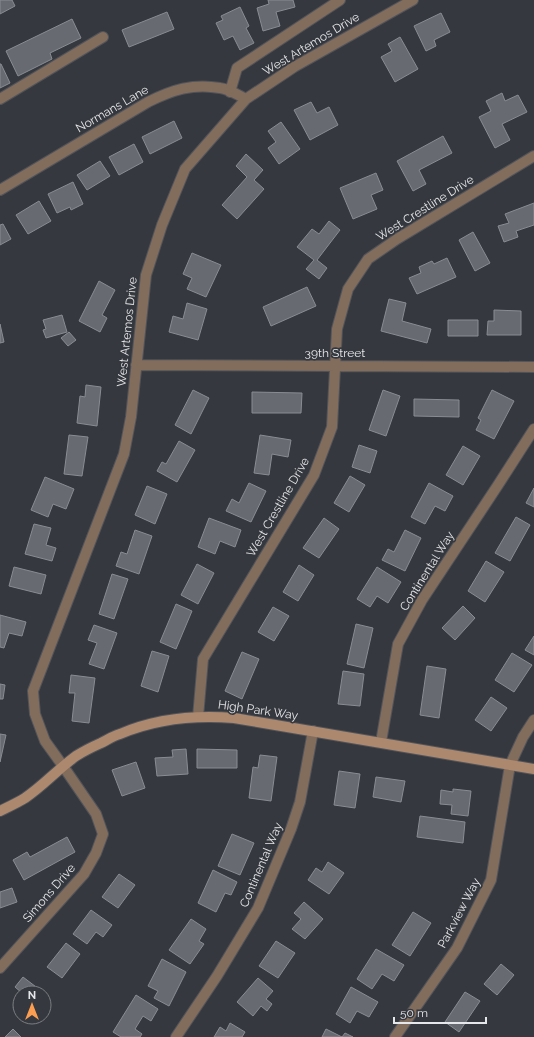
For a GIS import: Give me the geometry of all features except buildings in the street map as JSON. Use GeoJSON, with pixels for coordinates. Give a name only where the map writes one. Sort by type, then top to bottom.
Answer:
{"type":"FeatureCollection","features":[{"type":"Feature","properties":{"kind":"street"},"geometry":{"type":"LineString","coordinates":[[230,92],[237,68],[340,0]]}},
{"type":"Feature","properties":{"kind":"street","name":"West Artemos Drive"},"geometry":{"type":"LineString","coordinates":[[63,766],[45,741],[34,714],[33,691],[124,454],[131,417],[146,274],[162,225],[186,169],[246,99],[294,67],[413,0]]}},
{"type":"Feature","properties":{"kind":"street"},"geometry":{"type":"LineString","coordinates":[[0,99],[103,37]]}},
{"type":"Feature","properties":{"kind":"street","name":"Normans Lane"},"geometry":{"type":"LineString","coordinates":[[0,190],[148,102],[166,93],[194,86],[221,88],[246,99]]}},
{"type":"Feature","properties":{"kind":"street","name":"West Crestline Drive"},"geometry":{"type":"LineString","coordinates":[[198,717],[202,659],[314,475],[332,427],[337,329],[348,289],[368,259],[396,239],[534,156]]}},
{"type":"Feature","properties":{"kind":"street","name":"39th Street"},"geometry":{"type":"LineString","coordinates":[[136,365],[534,367]]}},
{"type":"Feature","properties":{"kind":"street","name":"Continental Way"},"geometry":{"type":"LineString","coordinates":[[381,742],[398,644],[422,600],[534,429]]}},
{"type":"Feature","properties":{"kind":"street","name":"High Park Way"},"geometry":{"type":"LineString","coordinates":[[0,811],[24,799],[77,755],[89,748],[137,728],[156,723],[198,717],[214,716],[234,718],[534,769]]}},
{"type":"Feature","properties":{"kind":"street","name":"Parkview Way"},"geometry":{"type":"LineString","coordinates":[[395,1037],[457,948],[491,880],[510,766],[523,737],[534,720]]}},
{"type":"Feature","properties":{"kind":"street","name":"Continental Way"},"geometry":{"type":"LineString","coordinates":[[176,1037],[258,908],[291,829],[300,802],[313,731]]}},
{"type":"Feature","properties":{"kind":"street","name":"Simons Drive"},"geometry":{"type":"LineString","coordinates":[[0,968],[84,874],[96,853],[103,834],[96,814],[63,766]]}}]}
